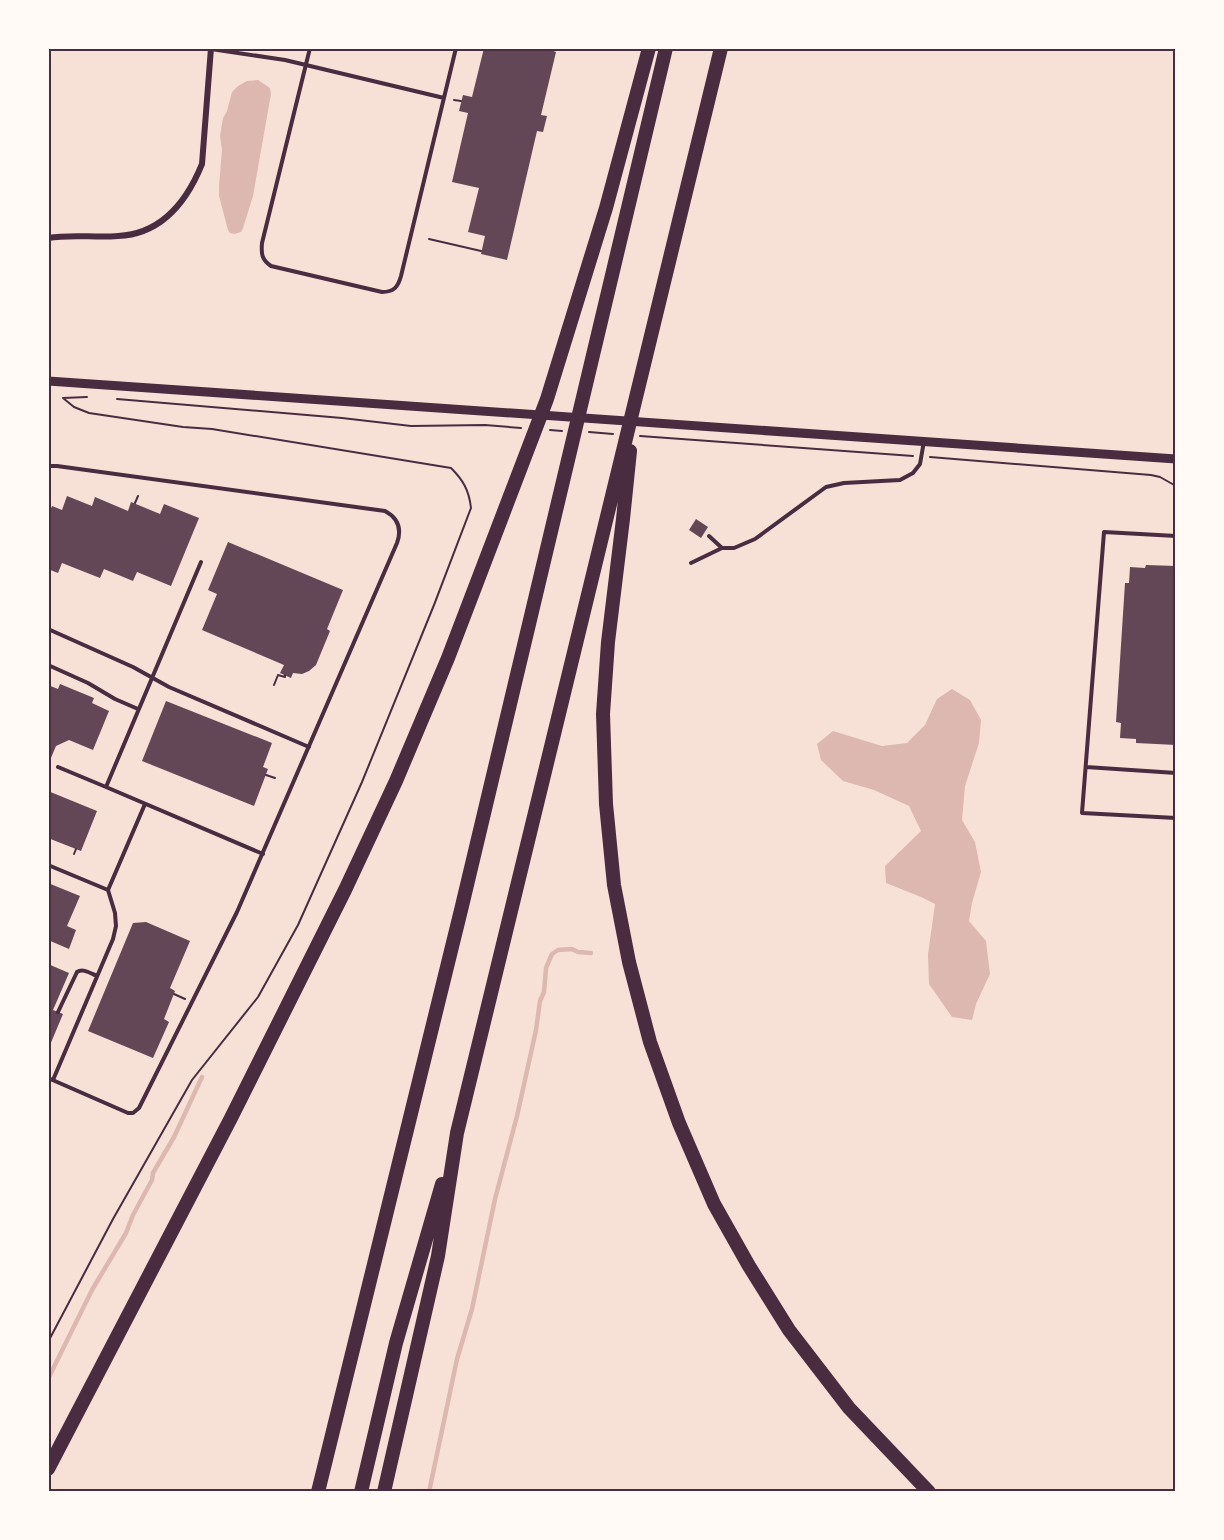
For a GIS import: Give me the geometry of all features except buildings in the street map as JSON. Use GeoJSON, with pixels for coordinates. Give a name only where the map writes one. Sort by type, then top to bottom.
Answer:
{"type":"FeatureCollection","features":[{"type":"Feature","properties":{"kind":"highway"},"geometry":{"type":"LineString","coordinates":[[48,1469],[237,1107],[345,890],[396,781],[448,658],[547,399],[606,208],[649,48]]}},
{"type":"Feature","properties":{"kind":"highway"},"geometry":{"type":"LineString","coordinates":[[318,1492],[459,916],[666,48]]}},
{"type":"Feature","properties":{"kind":"highway"},"geometry":{"type":"LineString","coordinates":[[361,1492],[396,1343],[458,1133],[721,48]]}},
{"type":"Feature","properties":{"kind":"highway"},"geometry":{"type":"LineString","coordinates":[[633,412],[626,496],[608,642],[603,714],[606,804],[614,885],[629,962],[650,1041],[679,1123],[714,1204],[749,1266],[789,1330],[849,1408],[929,1492]]}},
{"type":"Feature","properties":{"kind":"highway"},"geometry":{"type":"LineString","coordinates":[[384,1492],[438,1256],[458,1133]]}},
{"type":"Feature","properties":{"kind":"street"},"geometry":{"type":"LineString","coordinates":[[48,238],[129,235],[149,228],[177,208],[187,195],[202,164],[211,48]]}},
{"type":"Feature","properties":{"kind":"street"},"geometry":{"type":"LineString","coordinates":[[48,381],[1176,459]]}},
{"type":"Feature","properties":{"kind":"lane"},"geometry":{"type":"LineString","coordinates":[[211,48],[285,60],[444,98]]}},
{"type":"Feature","properties":{"kind":"lane"},"geometry":{"type":"LineString","coordinates":[[310,48],[262,243],[262,257],[271,266],[382,292],[389,292],[399,284],[456,48]]}},
{"type":"Feature","properties":{"kind":"lane"},"geometry":{"type":"LineString","coordinates":[[692,563],[722,548],[734,548],[755,539],[826,487],[844,483],[900,480],[913,473],[920,464],[925,440]]}},
{"type":"Feature","properties":{"kind":"lane"},"geometry":{"type":"LineString","coordinates":[[48,466],[385,511],[394,517],[399,525],[397,543],[237,912],[137,1112],[128,1113],[50,1079],[113,939],[116,926],[115,913],[108,891],[145,804]]}},
{"type":"Feature","properties":{"kind":"lane"},"geometry":{"type":"LineString","coordinates":[[1176,536],[1104,532],[1082,813],[1176,819]]}},
{"type":"Feature","properties":{"kind":"lane"},"geometry":{"type":"LineString","coordinates":[[709,536],[722,548]]}},
{"type":"Feature","properties":{"kind":"lane"},"geometry":{"type":"LineString","coordinates":[[105,787],[201,562]]}},
{"type":"Feature","properties":{"kind":"lane"},"geometry":{"type":"LineString","coordinates":[[48,629],[133,667],[169,687],[309,747]]}},
{"type":"Feature","properties":{"kind":"lane"},"geometry":{"type":"LineString","coordinates":[[48,665],[138,709]]}},
{"type":"Feature","properties":{"kind":"lane"},"geometry":{"type":"LineString","coordinates":[[58,767],[263,854]]}},
{"type":"Feature","properties":{"kind":"lane"},"geometry":{"type":"LineString","coordinates":[[1086,767],[1176,773]]}},
{"type":"Feature","properties":{"kind":"lane"},"geometry":{"type":"LineString","coordinates":[[48,866],[108,891]]}},
{"type":"Feature","properties":{"kind":"lane"},"geometry":{"type":"LineString","coordinates":[[58,1012],[77,972],[84,970],[97,976]]}},
{"type":"Feature","properties":{"kind":"path"},"geometry":{"type":"LineString","coordinates":[[454,100],[461,101]]}},
{"type":"Feature","properties":{"kind":"path"},"geometry":{"type":"LineString","coordinates":[[429,239],[482,251]]}},
{"type":"Feature","properties":{"kind":"path"},"geometry":{"type":"LineString","coordinates":[[48,1342],[107,1230],[192,1080],[258,997],[298,925],[362,782],[471,508],[470,495],[464,481],[452,468],[212,429],[183,427],[89,412],[74,407],[63,398],[88,397]]}},
{"type":"Feature","properties":{"kind":"path"},"geometry":{"type":"LineString","coordinates":[[107,398],[411,426],[485,425],[520,428]]}},
{"type":"Feature","properties":{"kind":"path"},"geometry":{"type":"LineString","coordinates":[[544,429],[567,431]]}},
{"type":"Feature","properties":{"kind":"path"},"geometry":{"type":"LineString","coordinates":[[579,432],[614,434]]}},
{"type":"Feature","properties":{"kind":"path"},"geometry":{"type":"LineString","coordinates":[[638,436],[1151,475],[1176,486]]}},
{"type":"Feature","properties":{"kind":"path"},"geometry":{"type":"LineString","coordinates":[[135,503],[138,496]]}},
{"type":"Feature","properties":{"kind":"path"},"geometry":{"type":"LineString","coordinates":[[274,685],[278,675],[285,677],[285,675]]}},
{"type":"Feature","properties":{"kind":"path"},"geometry":{"type":"LineString","coordinates":[[266,775],[275,778]]}},
{"type":"Feature","properties":{"kind":"path"},"geometry":{"type":"LineString","coordinates":[[74,854],[76,849]]}},
{"type":"Feature","properties":{"kind":"path"},"geometry":{"type":"LineString","coordinates":[[174,994],[184,999]]}},
{"type":"Feature","properties":{"kind":"shaded area"},"geometry":{"type":"Polygon","coordinates":[[[258,80],[270,88],[271,94],[253,196],[241,232],[234,234],[228,230],[219,196],[222,150],[220,136],[223,118],[232,92],[247,81],[258,80]]]}},
{"type":"Feature","properties":{"kind":"shaded area"},"geometry":{"type":"Polygon","coordinates":[[[952,689],[970,700],[981,720],[979,743],[965,786],[962,820],[975,842],[981,872],[969,921],[986,941],[990,974],[976,1004],[972,1020],[952,1017],[929,984],[928,954],[935,904],[886,883],[885,866],[921,831],[909,806],[874,790],[843,781],[821,760],[817,744],[833,731],[882,746],[907,743],[925,725],[937,699],[952,689]]]}},
{"type":"Feature","properties":{"kind":"waterway"},"geometry":{"type":"LineString","coordinates":[[429,1492],[457,1359],[472,1309],[495,1199],[517,1116],[540,1001],[544,992],[546,968],[552,954],[558,950],[572,949],[591,953]]}},
{"type":"Feature","properties":{"kind":"waterway"},"geometry":{"type":"LineString","coordinates":[[48,1379],[92,1290],[126,1233],[152,1180],[153,1173],[174,1137],[202,1077]]}}]}
